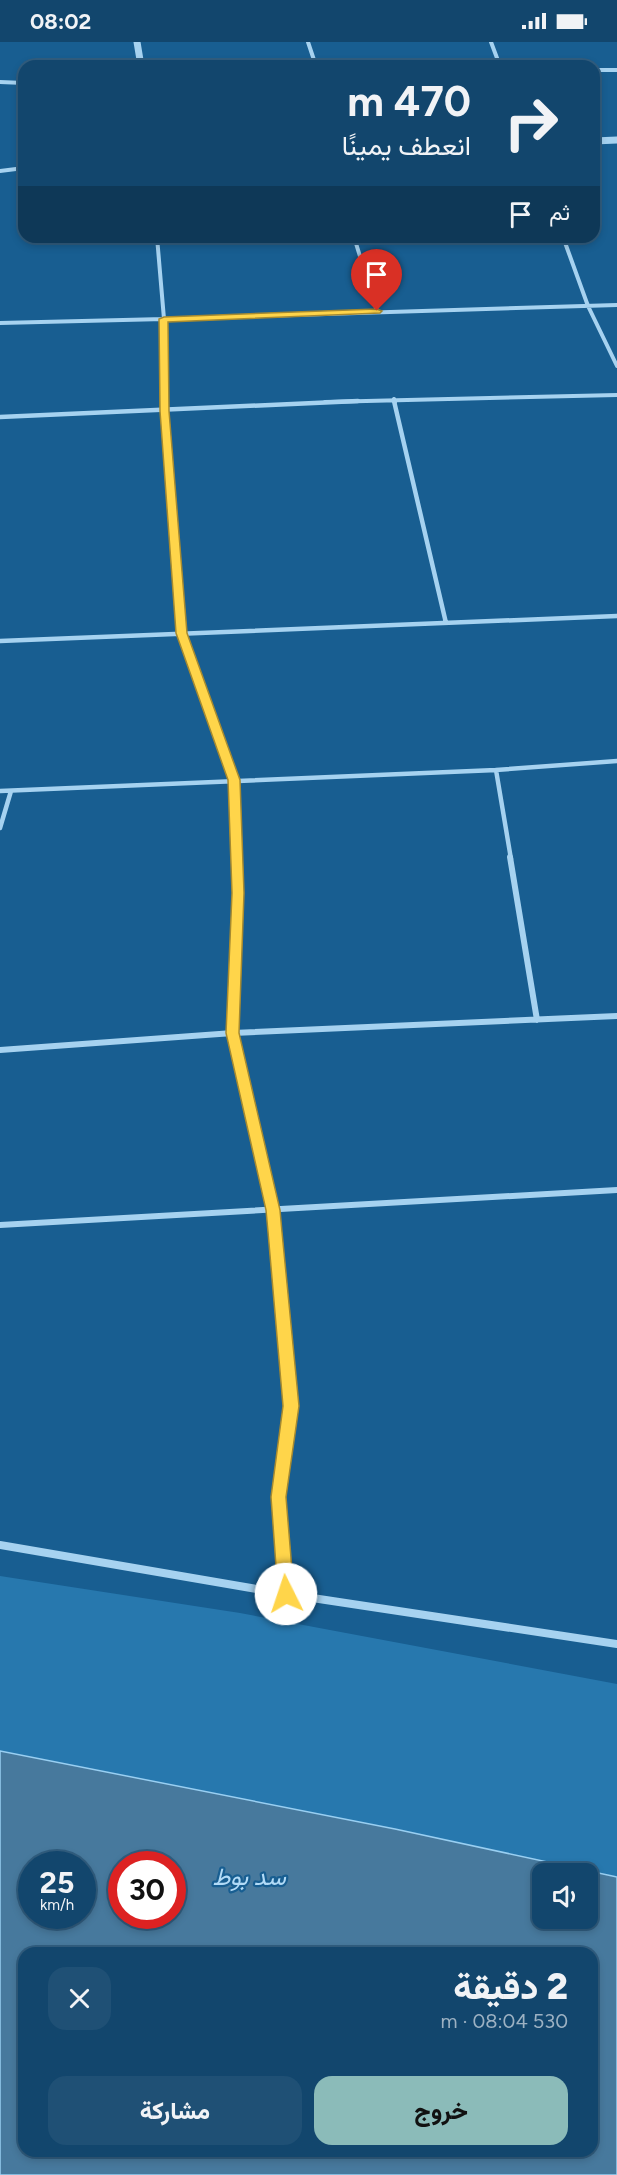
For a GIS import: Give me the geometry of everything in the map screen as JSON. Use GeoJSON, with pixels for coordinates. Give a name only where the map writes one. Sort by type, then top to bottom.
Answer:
{"type":"FeatureCollection","features":[{"type":"Feature","properties":{"kind":"street"},"geometry":{"type":"LineString","coordinates":[[137,42],[140,60]]}},
{"type":"Feature","properties":{"kind":"street"},"geometry":{"type":"LineString","coordinates":[[308,42],[314,60]]}},
{"type":"Feature","properties":{"kind":"street"},"geometry":{"type":"LineString","coordinates":[[491,42],[498,60]]}},
{"type":"Feature","properties":{"kind":"street"},"geometry":{"type":"LineString","coordinates":[[600,70],[617,70]]}},
{"type":"Feature","properties":{"kind":"street"},"geometry":{"type":"LineString","coordinates":[[0,82],[18,83]]}},
{"type":"Feature","properties":{"kind":"street"},"geometry":{"type":"LineString","coordinates":[[600,141],[617,140]]}},
{"type":"Feature","properties":{"kind":"street"},"geometry":{"type":"LineString","coordinates":[[0,171],[18,169]]}},
{"type":"Feature","properties":{"kind":"street"},"geometry":{"type":"LineString","coordinates":[[158,243],[164,319],[164,411],[182,633],[234,780],[238,893],[232,1033],[273,1210],[291,1406],[279,1497],[286,1594]]}},
{"type":"Feature","properties":{"kind":"street"},"geometry":{"type":"LineString","coordinates":[[356,243],[377,311]]}},
{"type":"Feature","properties":{"kind":"street"},"geometry":{"type":"LineString","coordinates":[[565,243],[588,306],[617,366]]}},
{"type":"Feature","properties":{"kind":"street"},"geometry":{"type":"LineString","coordinates":[[0,323],[617,304]]}},
{"type":"Feature","properties":{"kind":"street"},"geometry":{"type":"LineString","coordinates":[[0,417],[394,399],[617,395]]}},
{"type":"Feature","properties":{"kind":"street"},"geometry":{"type":"LineString","coordinates":[[394,399],[446,623]]}},
{"type":"Feature","properties":{"kind":"street"},"geometry":{"type":"LineString","coordinates":[[0,641],[617,616]]}},
{"type":"Feature","properties":{"kind":"street"},"geometry":{"type":"LineString","coordinates":[[0,791],[496,770],[617,761]]}},
{"type":"Feature","properties":{"kind":"street"},"geometry":{"type":"LineString","coordinates":[[496,770],[537,1020]]}},
{"type":"Feature","properties":{"kind":"street"},"geometry":{"type":"LineString","coordinates":[[0,828],[11,791]]}},
{"type":"Feature","properties":{"kind":"street"},"geometry":{"type":"LineString","coordinates":[[0,1050],[232,1033],[617,1016]]}},
{"type":"Feature","properties":{"kind":"street"},"geometry":{"type":"LineString","coordinates":[[0,1225],[617,1190]]}},
{"type":"Feature","properties":{"kind":"street"},"geometry":{"type":"LineString","coordinates":[[0,1545],[286,1594],[617,1644]]}},
{"type":"Feature","properties":{"kind":"shaded area"},"geometry":{"type":"Polygon","coordinates":[[[0,1576],[240,1613],[617,1684],[617,1877],[598,1873],[598,1863],[552,1863],[395,1829],[0,1751],[0,1576]]]}},
{"type":"Feature","properties":{"kind":"water","name":"سد بوط"},"geometry":{"type":"Polygon","coordinates":[[[0,1751],[395,1829],[552,1863],[532,1863],[532,1929],[598,1929],[598,1873],[617,1877],[617,2175],[0,2175],[0,1751]]]}},
{"type":"Feature","properties":{"kind":"route"},"geometry":{"type":"LineString","coordinates":[[286,1594],[279,1497],[291,1406],[273,1210],[232,1033],[238,893],[234,780],[182,633],[164,411],[164,319],[377,311]]}}]}
